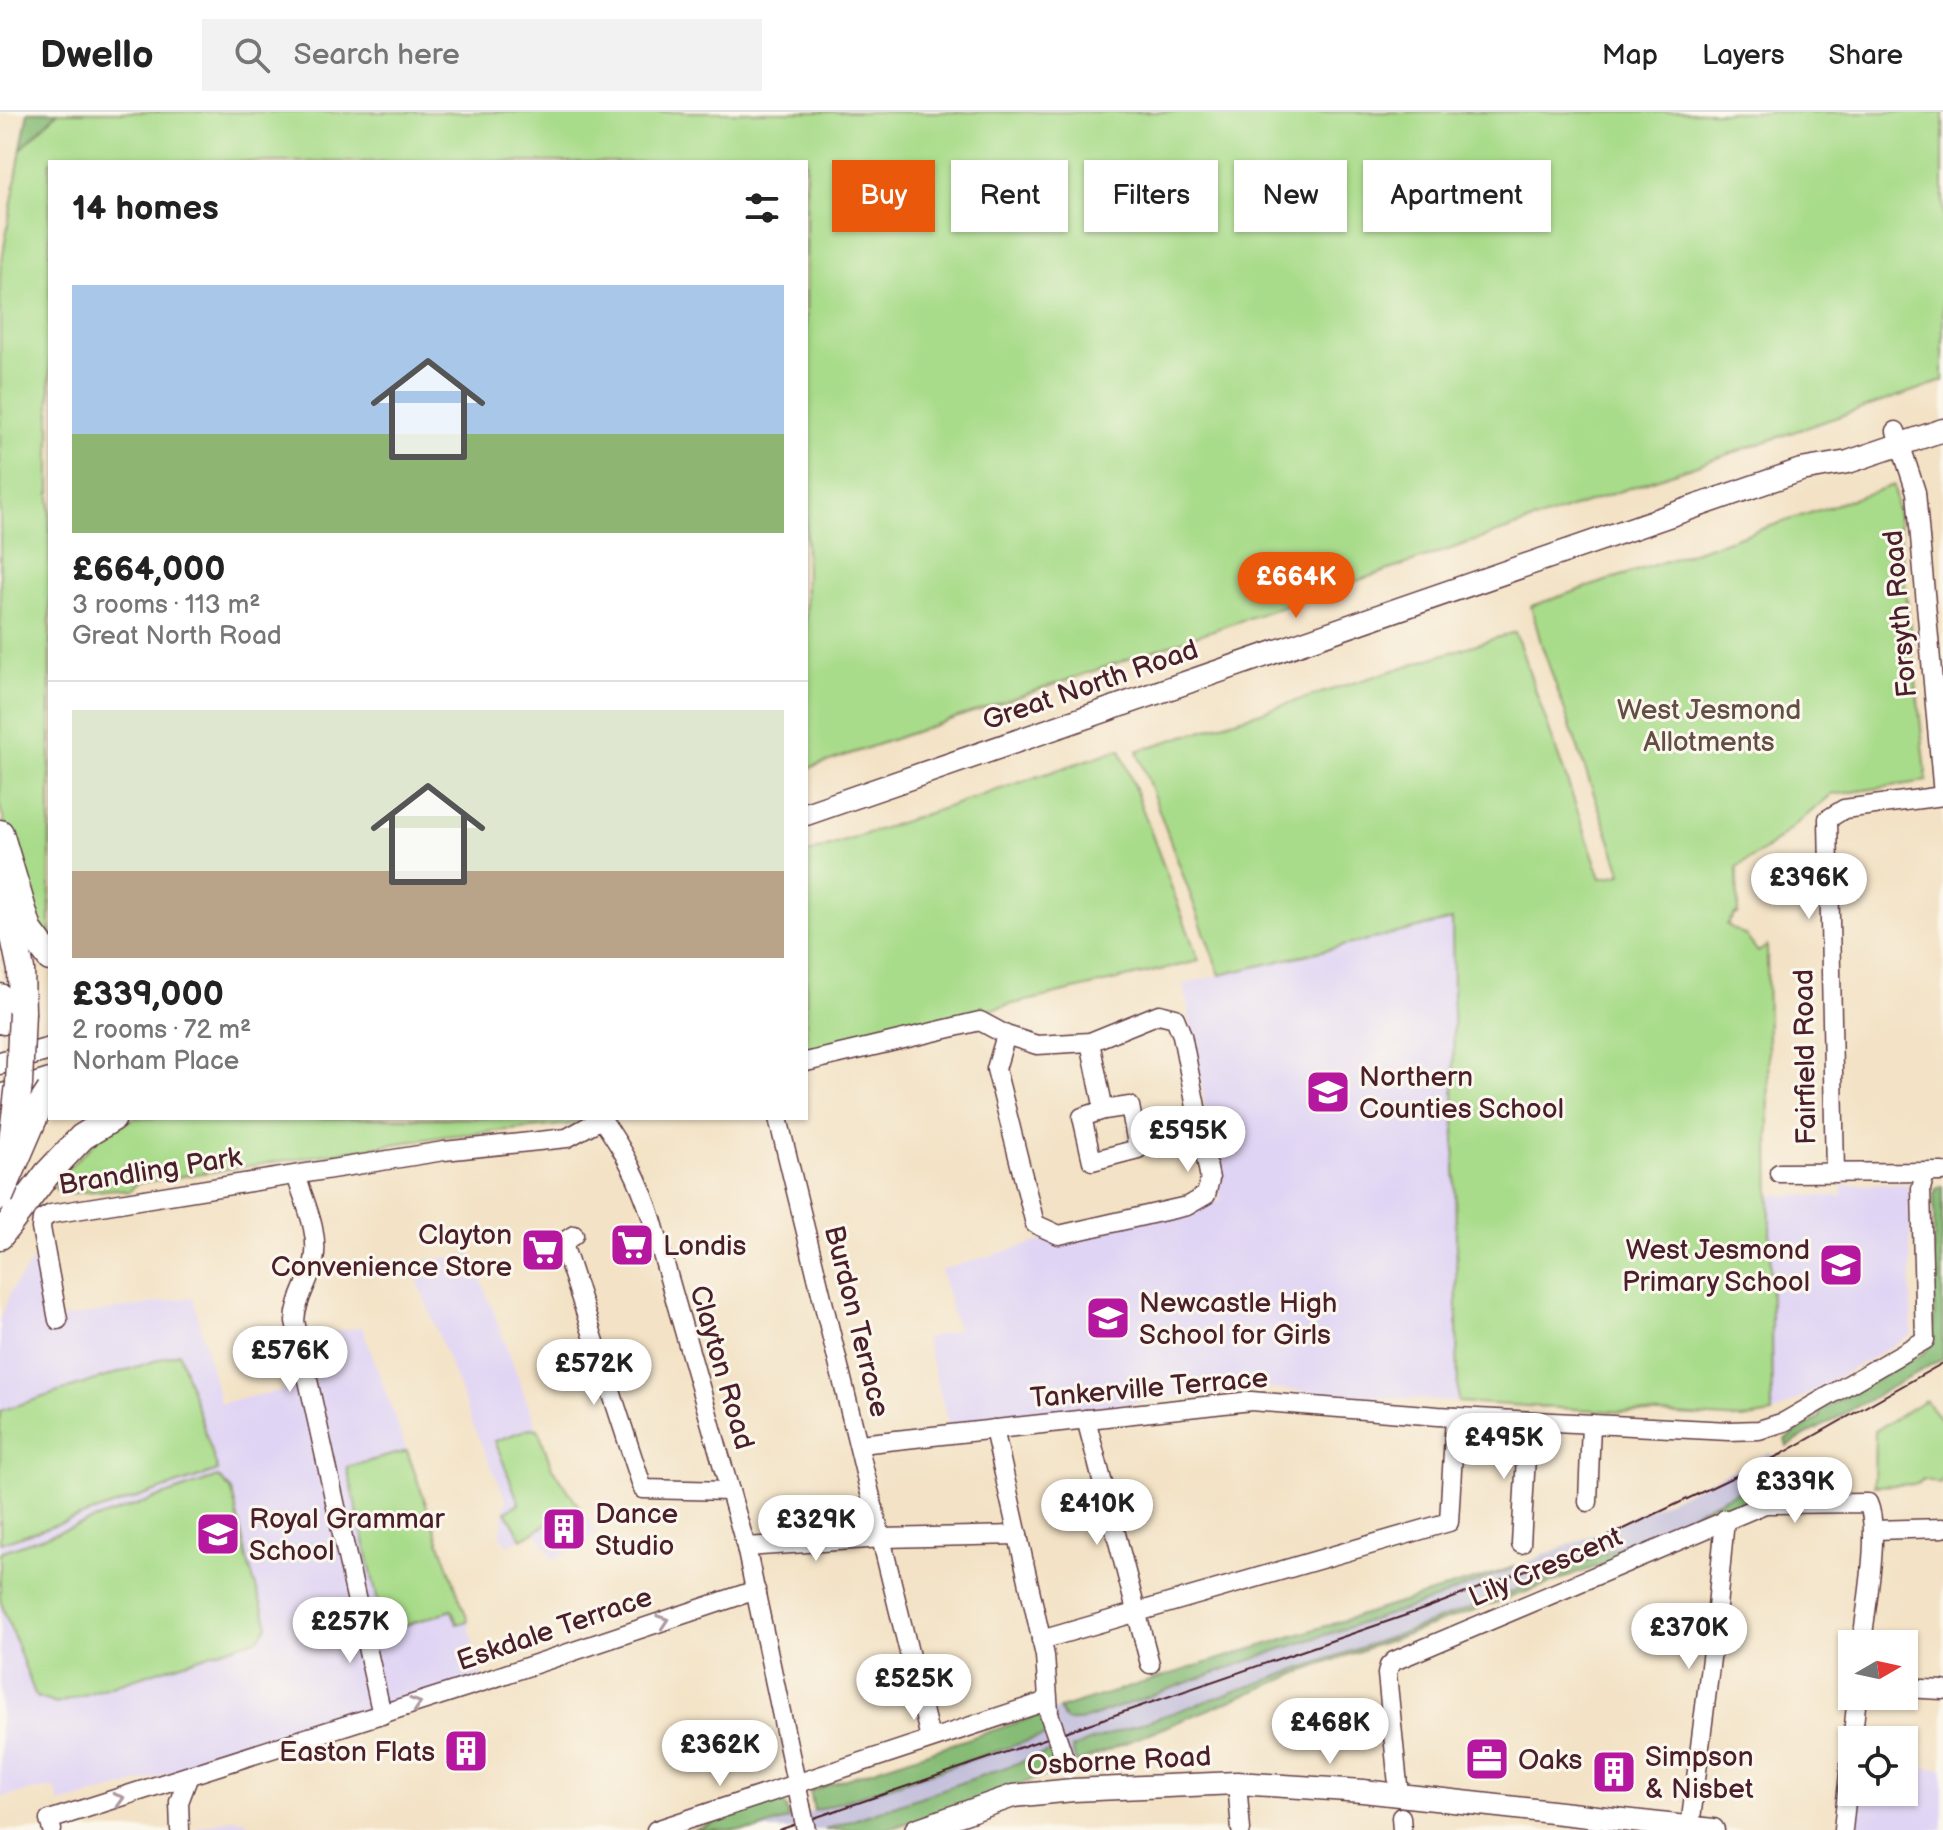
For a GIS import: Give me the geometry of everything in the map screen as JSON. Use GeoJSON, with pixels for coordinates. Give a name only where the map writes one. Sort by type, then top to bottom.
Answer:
{"type":"FeatureCollection","features":[{"type":"Feature","properties":{"kind":"highway"},"geometry":{"type":"LineString","coordinates":[[0,833],[29,930],[48,955]]}},
{"type":"Feature","properties":{"kind":"highway"},"geometry":{"type":"LineString","coordinates":[[0,870],[21,970],[8,1010],[19,1084],[3,1151],[1,1201]]}},
{"type":"Feature","properties":{"kind":"highway"},"geometry":{"type":"LineString","coordinates":[[1,1201],[37,1111],[48,1094]]}},
{"type":"Feature","properties":{"kind":"highway"},"geometry":{"type":"LineString","coordinates":[[0,1236],[47,1174],[82,1137],[110,1120]]}},
{"type":"Feature","properties":{"kind":"main road","name":"Great North Road"},"geometry":{"type":"LineString","coordinates":[[1898,438],[1943,414]]}},
{"type":"Feature","properties":{"kind":"main road","name":"Great North Road"},"geometry":{"type":"LineString","coordinates":[[808,813],[1801,470],[1841,449],[1943,430]]}},
{"type":"Feature","properties":{"kind":"main road"},"geometry":{"type":"LineString","coordinates":[[0,1063],[48,1050]]}},
{"type":"Feature","properties":{"kind":"main road"},"geometry":{"type":"LineString","coordinates":[[0,1096],[48,1081]]}},
{"type":"Feature","properties":{"kind":"main road","name":"Osborne Road"},"geometry":{"type":"LineString","coordinates":[[916,1830],[1071,1779],[1237,1783],[1400,1814],[1713,1830]]}},
{"type":"Feature","properties":{"kind":"street","name":"Forsyth Road"},"geometry":{"type":"LineString","coordinates":[[1898,438],[1913,479],[1917,502],[1943,796]]}},
{"type":"Feature","properties":{"kind":"street","name":"Fairfield Road"},"geometry":{"type":"LineString","coordinates":[[1835,1173],[1828,819],[1844,809],[1943,796]]}},
{"type":"Feature","properties":{"kind":"street"},"geometry":{"type":"LineString","coordinates":[[808,1062],[980,1021],[1006,1035],[1037,1045],[1090,1042],[1159,1014],[1175,1018],[1182,1035],[1210,1179],[1206,1195],[1187,1206],[1059,1235],[1035,1224],[996,1069],[1006,1035]]}},
{"type":"Feature","properties":{"kind":"street"},"geometry":{"type":"LineString","coordinates":[[1090,1042],[1104,1110]]}},
{"type":"Feature","properties":{"kind":"street","name":"Brandling Park"},"geometry":{"type":"LineString","coordinates":[[58,1320],[41,1228],[42,1219],[51,1214],[444,1151],[567,1138],[598,1120]]}},
{"type":"Feature","properties":{"kind":"street","name":"Clayton Road"},"geometry":{"type":"LineString","coordinates":[[603,1120],[626,1154],[647,1204],[746,1547],[806,1830]]}},
{"type":"Feature","properties":{"kind":"street","name":"Burdon Terrace"},"geometry":{"type":"LineString","coordinates":[[779,1120],[930,1738]]}},
{"type":"Feature","properties":{"kind":"street"},"geometry":{"type":"LineString","coordinates":[[1779,1173],[1934,1173]]}},
{"type":"Feature","properties":{"kind":"street","name":"Tankerville Terrace"},"geometry":{"type":"LineString","coordinates":[[860,1444],[1251,1401],[1455,1417],[1759,1430],[1812,1408],[1922,1344],[1927,1332],[1921,1189],[1934,1173]]}},
{"type":"Feature","properties":{"kind":"street"},"geometry":{"type":"LineString","coordinates":[[296,1175],[315,1238],[314,1259],[296,1305],[295,1321],[382,1715]]}},
{"type":"Feature","properties":{"kind":"street"},"geometry":{"type":"LineString","coordinates":[[574,1235],[564,1247],[643,1489],[730,1491]]}},
{"type":"Feature","properties":{"kind":"street"},"geometry":{"type":"LineString","coordinates":[[1041,1640],[1449,1522],[1455,1417]]}},
{"type":"Feature","properties":{"kind":"street"},"geometry":{"type":"LineString","coordinates":[[1086,1419],[1150,1664]]}},
{"type":"Feature","properties":{"kind":"street"},"geometry":{"type":"LineString","coordinates":[[1521,1544],[1528,1421]]}},
{"type":"Feature","properties":{"kind":"street"},"geometry":{"type":"LineString","coordinates":[[1588,1502],[1591,1424]]}},
{"type":"Feature","properties":{"kind":"street"},"geometry":{"type":"LineString","coordinates":[[994,1429],[1041,1640],[1048,1708],[1071,1779]]}},
{"type":"Feature","properties":{"kind":"street","name":"Lily Crescent"},"geometry":{"type":"LineString","coordinates":[[1400,1814],[1387,1674],[1394,1661],[1765,1504],[1868,1503],[1874,1530]]}},
{"type":"Feature","properties":{"kind":"street"},"geometry":{"type":"LineString","coordinates":[[1690,1827],[1725,1519]]}},
{"type":"Feature","properties":{"kind":"street"},"geometry":{"type":"LineString","coordinates":[[1863,1630],[1874,1530],[1943,1528]]}},
{"type":"Feature","properties":{"kind":"street"},"geometry":{"type":"LineString","coordinates":[[746,1547],[883,1538],[1018,1535]]}},
{"type":"Feature","properties":{"kind":"street","name":"Eskdale Terrace"},"geometry":{"type":"LineString","coordinates":[[51,1825],[756,1590]]}},
{"type":"Feature","properties":{"kind":"street"},"geometry":{"type":"LineString","coordinates":[[1918,1689],[1943,1690]]}},
{"type":"Feature","properties":{"kind":"street"},"geometry":{"type":"LineString","coordinates":[[656,1830],[796,1786],[930,1738],[1048,1708]]}},
{"type":"Feature","properties":{"kind":"street"},"geometry":{"type":"LineString","coordinates":[[1843,1830],[1856,1710]]}},
{"type":"Feature","properties":{"kind":"street"},"geometry":{"type":"LineString","coordinates":[[180,1830],[179,1802],[188,1778]]}},
{"type":"Feature","properties":{"kind":"street"},"geometry":{"type":"LineString","coordinates":[[1237,1783],[1241,1830]]}},
{"type":"Feature","properties":{"kind":"shaded area","name":"Northern Counties School"},"geometry":{"type":"Polygon","coordinates":[[[1452,919],[1458,1402],[1271,1389],[1237,1390],[949,1426],[925,1338],[957,1330],[941,1270],[1034,1243],[1221,1201],[1184,984],[1452,919]]]}},
{"type":"Feature","properties":{"kind":"shaded area","name":"West Jesmond Primary School"},"geometry":{"type":"Polygon","coordinates":[[[1909,1184],[1912,1335],[1772,1414],[1770,1195],[1842,1196],[1843,1185],[1909,1184]]]}},
{"type":"Feature","properties":{"kind":"shaded area"},"geometry":{"type":"Polygon","coordinates":[[[472,1255],[552,1468],[598,1534],[553,1560],[536,1531],[508,1545],[501,1537],[506,1498],[477,1435],[412,1266],[416,1261],[472,1255]]]}},
{"type":"Feature","properties":{"kind":"shaded area","name":"Royal Grammar School"},"geometry":{"type":"Polygon","coordinates":[[[35,1258],[45,1321],[193,1297],[220,1403],[309,1385],[298,1338],[362,1327],[467,1617],[482,1678],[254,1751],[60,1804],[55,1788],[0,1798],[0,1321],[11,1290],[35,1258]]]}},
{"type":"Feature","properties":{"kind":"shaded area"},"geometry":{"type":"Polygon","coordinates":[[[1769,1453],[1783,1480],[1762,1493],[1601,1565],[1304,1671],[1062,1770],[886,1830],[692,1830],[778,1801],[786,1807],[790,1818],[814,1811],[810,1791],[1059,1709],[1515,1567],[1603,1531],[1769,1453]]]}},
{"type":"Feature","properties":{"kind":"shaded area"},"geometry":{"type":"Polygon","coordinates":[[[1918,1767],[1943,1769],[1943,1830],[1830,1830],[1851,1815],[1852,1806],[1918,1806],[1918,1767]]]}},
{"type":"Feature","properties":{"kind":"shaded area"},"geometry":{"type":"Polygon","coordinates":[[[232,1819],[246,1821],[255,1830],[196,1830],[196,1828],[232,1819]]]}},
{"type":"Feature","properties":{"kind":"green space"},"geometry":{"type":"Polygon","coordinates":[[[28,112],[58,112],[21,149],[28,112]]]}},
{"type":"Feature","properties":{"kind":"green space"},"geometry":{"type":"Polygon","coordinates":[[[58,112],[1943,112],[1943,381],[808,768],[808,160],[48,160],[48,934],[32,919],[0,807],[0,272],[21,149],[58,112]]]}},
{"type":"Feature","properties":{"kind":"green space","name":"West Jesmond Allotments"},"geometry":{"type":"Polygon","coordinates":[[[1894,485],[1927,781],[1831,795],[1765,850],[1737,867],[1738,914],[1727,925],[1745,935],[1758,952],[1767,946],[1772,1414],[1743,1419],[1458,1402],[1452,920],[1220,975],[1137,751],[1515,632],[1601,878],[1622,874],[1541,643],[1531,606],[1894,485]]]}},
{"type":"Feature","properties":{"kind":"green space"},"geometry":{"type":"Polygon","coordinates":[[[1120,749],[1199,961],[808,1052],[808,853],[1120,749]]]}},
{"type":"Feature","properties":{"kind":"green space"},"geometry":{"type":"Polygon","coordinates":[[[131,1120],[578,1120],[571,1124],[446,1136],[137,1183],[129,1192],[117,1189],[61,1194],[55,1188],[55,1181],[98,1139],[131,1120]]]}},
{"type":"Feature","properties":{"kind":"green space"},"geometry":{"type":"Polygon","coordinates":[[[1942,1186],[1943,1358],[1787,1446],[1785,1440],[1820,1417],[1820,1410],[1924,1353],[1930,1346],[1934,1327],[1934,1193],[1942,1186]]]}},
{"type":"Feature","properties":{"kind":"green space"},"geometry":{"type":"Polygon","coordinates":[[[179,1353],[218,1471],[0,1543],[0,1411],[179,1353]]]}},
{"type":"Feature","properties":{"kind":"green space"},"geometry":{"type":"Polygon","coordinates":[[[1925,1400],[1943,1422],[1943,1475],[1940,1484],[1923,1479],[1917,1484],[1874,1486],[1875,1431],[1925,1400]]]}},
{"type":"Feature","properties":{"kind":"green space"},"geometry":{"type":"Polygon","coordinates":[[[530,1428],[538,1429],[552,1468],[579,1506],[522,1539],[506,1511],[519,1503],[495,1441],[530,1428]]]}},
{"type":"Feature","properties":{"kind":"green space"},"geometry":{"type":"Polygon","coordinates":[[[407,1451],[468,1621],[457,1624],[452,1610],[385,1632],[347,1467],[407,1451]]]}},
{"type":"Feature","properties":{"kind":"green space"},"geometry":{"type":"Polygon","coordinates":[[[1778,1471],[1783,1480],[1762,1493],[1601,1565],[1304,1671],[1076,1763],[1072,1748],[1517,1590],[1630,1542],[1778,1471]]]}},
{"type":"Feature","properties":{"kind":"green space"},"geometry":{"type":"Polygon","coordinates":[[[218,1477],[232,1491],[247,1559],[268,1625],[259,1638],[56,1704],[36,1697],[0,1600],[0,1552],[218,1477]]]}},
{"type":"Feature","properties":{"kind":"green space"},"geometry":{"type":"Polygon","coordinates":[[[1515,1567],[1436,1599],[1279,1650],[1080,1721],[1066,1721],[1059,1709],[1515,1567]]]}},
{"type":"Feature","properties":{"kind":"green space"},"geometry":{"type":"Polygon","coordinates":[[[1043,1714],[1049,1734],[814,1811],[810,1791],[1043,1714]]]}},
{"type":"Feature","properties":{"kind":"green space"},"geometry":{"type":"Polygon","coordinates":[[[1055,1750],[1062,1770],[886,1830],[825,1830],[1055,1750]]]}},
{"type":"Feature","properties":{"kind":"green space"},"geometry":{"type":"Polygon","coordinates":[[[778,1801],[786,1807],[789,1819],[756,1830],[692,1830],[778,1801]]]}},
{"type":"Feature","properties":{"kind":"tram line"},"geometry":{"type":"LineString","coordinates":[[779,1830],[1424,1609],[1586,1547],[1782,1454],[1943,1363]]}},
{"type":"Feature","properties":{"kind":"place","name":"Northern Counties School"},"geometry":{"type":"Point","coordinates":[1328,1092]}},
{"type":"Feature","properties":{"kind":"place","name":"Londis"},"geometry":{"type":"Point","coordinates":[632,1245]}},
{"type":"Feature","properties":{"kind":"place","name":"Clayton Convenience Store"},"geometry":{"type":"Point","coordinates":[543,1250]}},
{"type":"Feature","properties":{"kind":"place","name":"West Jesmond Primary School"},"geometry":{"type":"Point","coordinates":[1841,1265]}},
{"type":"Feature","properties":{"kind":"place","name":"Newcastle High School for Girls"},"geometry":{"type":"Point","coordinates":[1108,1318]}},
{"type":"Feature","properties":{"kind":"place","name":"Dance Studio"},"geometry":{"type":"Point","coordinates":[564,1529]}},
{"type":"Feature","properties":{"kind":"place","name":"Royal Grammar School"},"geometry":{"type":"Point","coordinates":[218,1534]}},
{"type":"Feature","properties":{"kind":"place","name":"Easton Flats"},"geometry":{"type":"Point","coordinates":[466,1751]}},
{"type":"Feature","properties":{"kind":"place","name":"Oaks"},"geometry":{"type":"Point","coordinates":[1487,1759]}},
{"type":"Feature","properties":{"kind":"place","name":"Simpson & Nisbet"},"geometry":{"type":"Point","coordinates":[1614,1772]}}]}
